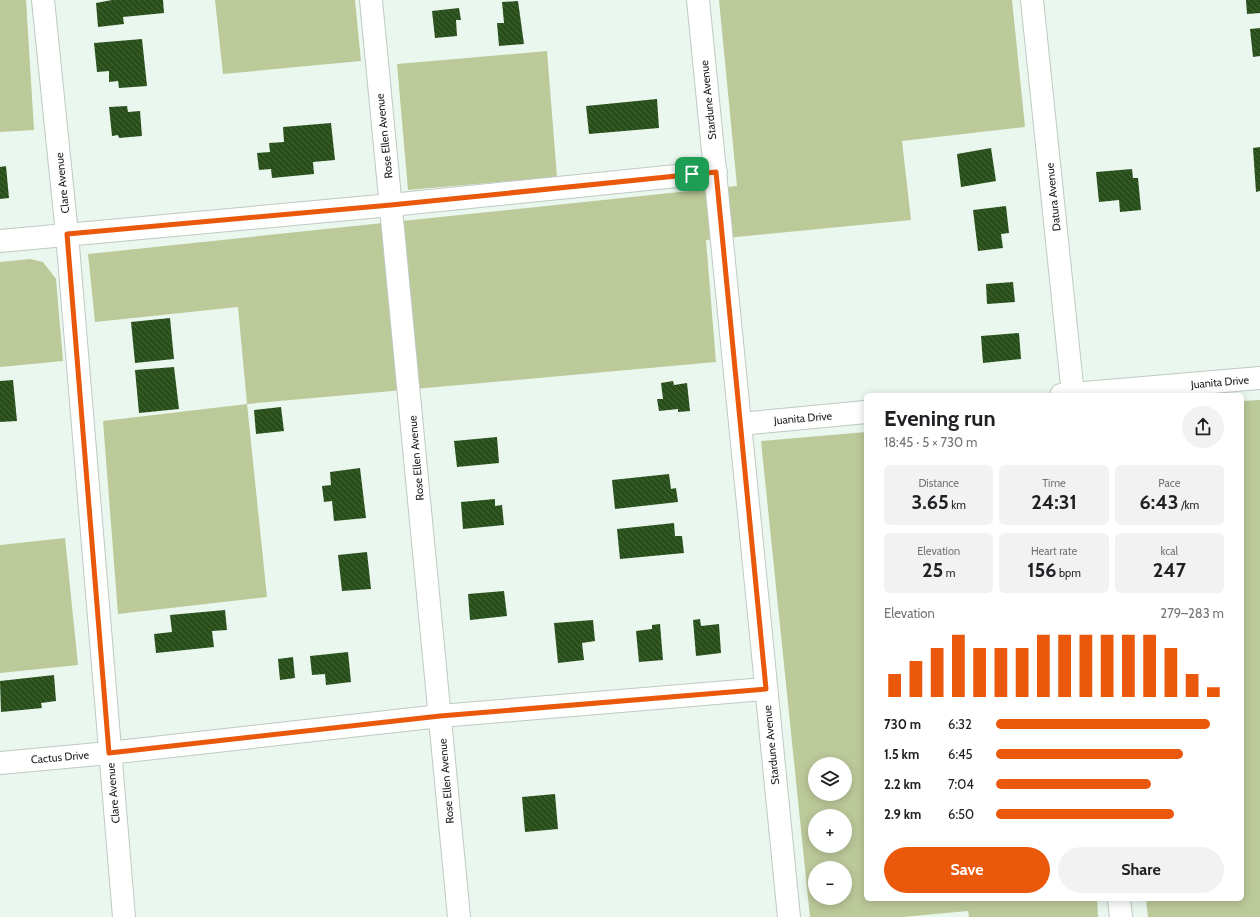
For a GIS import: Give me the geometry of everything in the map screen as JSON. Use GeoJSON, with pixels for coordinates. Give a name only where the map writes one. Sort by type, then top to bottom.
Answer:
{"type":"FeatureCollection","features":[{"type":"Feature","properties":{"kind":"street","name":"Clare Avenue"},"geometry":{"type":"LineString","coordinates":[[43,0],[67,234],[109,753],[124,917]]}},
{"type":"Feature","properties":{"kind":"street","name":"Rose Ellen Avenue"},"geometry":{"type":"LineString","coordinates":[[371,0],[459,917]]}},
{"type":"Feature","properties":{"kind":"street","name":"Stardune Avenue"},"geometry":{"type":"LineString","coordinates":[[698,0],[789,917]]}},
{"type":"Feature","properties":{"kind":"street","name":"Datura Avenue"},"geometry":{"type":"LineString","coordinates":[[1032,0],[1069,393]]}},
{"type":"Feature","properties":{"kind":"street"},"geometry":{"type":"LineString","coordinates":[[0,240],[391,205],[716,172]]}},
{"type":"Feature","properties":{"kind":"street","name":"Juanita Drive"},"geometry":{"type":"LineString","coordinates":[[1091,393],[1260,378]]}},
{"type":"Feature","properties":{"kind":"street","name":"Juanita Drive"},"geometry":{"type":"LineString","coordinates":[[740,424],[864,412]]}},
{"type":"Feature","properties":{"kind":"street","name":"Cactus Drive"},"geometry":{"type":"LineString","coordinates":[[0,763],[109,753],[440,716],[766,689]]}},
{"type":"Feature","properties":{"kind":"street"},"geometry":{"type":"LineString","coordinates":[[1119,901],[1121,917]]}},
{"type":"Feature","properties":{"kind":"green space"},"geometry":{"type":"Polygon","coordinates":[[[0,0],[26,0],[34,130],[0,132],[0,0]]]}},
{"type":"Feature","properties":{"kind":"green space"},"geometry":{"type":"Polygon","coordinates":[[[215,0],[355,0],[361,61],[223,74],[215,0]]]}},
{"type":"Feature","properties":{"kind":"green space"},"geometry":{"type":"Polygon","coordinates":[[[719,0],[1012,0],[1025,127],[902,141],[911,220],[706,240],[716,362],[247,404],[238,307],[95,322],[88,254],[737,186],[719,0]]]}},
{"type":"Feature","properties":{"kind":"green space"},"geometry":{"type":"Polygon","coordinates":[[[547,51],[557,177],[408,190],[397,64],[547,51]]]}},
{"type":"Feature","properties":{"kind":"green space"},"geometry":{"type":"Polygon","coordinates":[[[30,259],[43,262],[56,279],[63,361],[0,367],[0,262],[30,259]]]}},
{"type":"Feature","properties":{"kind":"green space"},"geometry":{"type":"Polygon","coordinates":[[[1260,400],[1260,917],[1148,917],[1146,901],[1244,901],[1244,401],[1260,400]]]}},
{"type":"Feature","properties":{"kind":"green space"},"geometry":{"type":"Polygon","coordinates":[[[247,404],[267,597],[118,614],[103,421],[247,404]]]}},
{"type":"Feature","properties":{"kind":"green space"},"geometry":{"type":"Polygon","coordinates":[[[864,432],[864,901],[1097,901],[1098,917],[969,917],[968,911],[903,917],[810,917],[809,905],[852,905],[852,861],[808,861],[808,898],[761,441],[864,432]]]}},
{"type":"Feature","properties":{"kind":"green space"},"geometry":{"type":"Polygon","coordinates":[[[65,538],[78,665],[0,673],[0,545],[65,538]]]}},
{"type":"Feature","properties":{"kind":"building"},"geometry":{"type":"Polygon","coordinates":[[[112,0],[163,0],[164,13],[123,17],[124,24],[98,27],[96,3],[112,0]]]}},
{"type":"Feature","properties":{"kind":"building"},"geometry":{"type":"Polygon","coordinates":[[[1246,0],[1260,0],[1260,13],[1247,14],[1246,0]]]}},
{"type":"Feature","properties":{"kind":"building"},"geometry":{"type":"Polygon","coordinates":[[[518,1],[524,44],[499,46],[497,23],[504,23],[502,2],[518,1]]]}},
{"type":"Feature","properties":{"kind":"building"},"geometry":{"type":"Polygon","coordinates":[[[459,8],[461,20],[456,20],[457,36],[435,38],[432,11],[459,8]]]}},
{"type":"Feature","properties":{"kind":"building"},"geometry":{"type":"Polygon","coordinates":[[[1260,28],[1260,56],[1253,57],[1250,29],[1260,28]]]}},
{"type":"Feature","properties":{"kind":"building"},"geometry":{"type":"Polygon","coordinates":[[[142,39],[147,86],[119,88],[118,81],[109,82],[109,71],[97,72],[94,43],[142,39]]]}},
{"type":"Feature","properties":{"kind":"building"},"geometry":{"type":"Polygon","coordinates":[[[657,99],[659,128],[589,134],[586,106],[657,99]]]}},
{"type":"Feature","properties":{"kind":"building"},"geometry":{"type":"Polygon","coordinates":[[[127,106],[128,112],[140,111],[142,136],[119,138],[118,135],[112,136],[109,107],[127,106]]]}},
{"type":"Feature","properties":{"kind":"building"},"geometry":{"type":"Polygon","coordinates":[[[331,123],[335,160],[313,162],[314,174],[272,178],[271,169],[259,170],[257,153],[270,152],[269,143],[284,142],[283,127],[331,123]]]}},
{"type":"Feature","properties":{"kind":"building"},"geometry":{"type":"Polygon","coordinates":[[[1260,147],[1260,191],[1256,192],[1253,148],[1260,147]]]}},
{"type":"Feature","properties":{"kind":"building"},"geometry":{"type":"Polygon","coordinates":[[[991,148],[996,181],[961,187],[957,154],[991,148]]]}},
{"type":"Feature","properties":{"kind":"building"},"geometry":{"type":"Polygon","coordinates":[[[6,166],[9,198],[0,199],[0,167],[6,166]]]}},
{"type":"Feature","properties":{"kind":"building"},"geometry":{"type":"Polygon","coordinates":[[[1132,169],[1133,178],[1138,178],[1141,210],[1120,212],[1119,200],[1099,202],[1096,172],[1132,169]]]}},
{"type":"Feature","properties":{"kind":"building"},"geometry":{"type":"Polygon","coordinates":[[[1006,206],[1009,233],[1001,234],[1003,248],[978,251],[973,210],[1006,206]]]}},
{"type":"Feature","properties":{"kind":"building"},"geometry":{"type":"Polygon","coordinates":[[[1013,282],[1015,302],[987,304],[986,284],[1013,282]]]}},
{"type":"Feature","properties":{"kind":"building"},"geometry":{"type":"Polygon","coordinates":[[[170,318],[174,359],[135,363],[131,322],[170,318]]]}},
{"type":"Feature","properties":{"kind":"building"},"geometry":{"type":"Polygon","coordinates":[[[1019,333],[1021,359],[983,363],[981,336],[1019,333]]]}},
{"type":"Feature","properties":{"kind":"building"},"geometry":{"type":"Polygon","coordinates":[[[174,367],[179,409],[139,413],[135,370],[174,367]]]}},
{"type":"Feature","properties":{"kind":"building"},"geometry":{"type":"Polygon","coordinates":[[[13,380],[17,421],[0,422],[0,381],[13,380]]]}},
{"type":"Feature","properties":{"kind":"building"},"geometry":{"type":"Polygon","coordinates":[[[673,381],[674,385],[687,383],[690,411],[678,412],[678,409],[659,411],[657,399],[663,399],[661,383],[673,381]]]}},
{"type":"Feature","properties":{"kind":"building"},"geometry":{"type":"Polygon","coordinates":[[[281,407],[284,431],[256,434],[254,410],[281,407]]]}},
{"type":"Feature","properties":{"kind":"building"},"geometry":{"type":"Polygon","coordinates":[[[497,437],[499,463],[457,467],[454,441],[497,437]]]}},
{"type":"Feature","properties":{"kind":"building"},"geometry":{"type":"Polygon","coordinates":[[[360,468],[366,518],[334,521],[332,501],[324,502],[322,486],[331,485],[330,472],[360,468]]]}},
{"type":"Feature","properties":{"kind":"building"},"geometry":{"type":"Polygon","coordinates":[[[669,474],[671,489],[676,488],[678,502],[615,509],[612,480],[669,474]]]}},
{"type":"Feature","properties":{"kind":"building"},"geometry":{"type":"Polygon","coordinates":[[[495,499],[495,506],[502,505],[504,525],[463,529],[461,502],[495,499]]]}},
{"type":"Feature","properties":{"kind":"building"},"geometry":{"type":"Polygon","coordinates":[[[674,523],[675,536],[682,536],[684,553],[620,559],[617,529],[674,523]]]}},
{"type":"Feature","properties":{"kind":"building"},"geometry":{"type":"Polygon","coordinates":[[[367,552],[371,589],[342,591],[338,555],[367,552]]]}},
{"type":"Feature","properties":{"kind":"building"},"geometry":{"type":"Polygon","coordinates":[[[504,591],[507,616],[470,620],[468,594],[504,591]]]}},
{"type":"Feature","properties":{"kind":"building"},"geometry":{"type":"Polygon","coordinates":[[[225,610],[227,630],[212,631],[214,647],[156,653],[154,634],[172,632],[170,615],[225,610]]]}},
{"type":"Feature","properties":{"kind":"building"},"geometry":{"type":"Polygon","coordinates":[[[700,619],[701,626],[719,624],[721,653],[696,656],[693,620],[700,619]]]}},
{"type":"Feature","properties":{"kind":"building"},"geometry":{"type":"Polygon","coordinates":[[[593,620],[595,641],[582,643],[584,660],[558,663],[554,623],[593,620]]]}},
{"type":"Feature","properties":{"kind":"building"},"geometry":{"type":"Polygon","coordinates":[[[660,624],[663,660],[639,662],[636,631],[652,629],[652,625],[660,624]]]}},
{"type":"Feature","properties":{"kind":"building"},"geometry":{"type":"Polygon","coordinates":[[[348,652],[351,682],[326,685],[325,674],[312,675],[310,656],[348,652]]]}},
{"type":"Feature","properties":{"kind":"building"},"geometry":{"type":"Polygon","coordinates":[[[293,657],[295,678],[280,680],[278,659],[293,657]]]}},
{"type":"Feature","properties":{"kind":"building"},"geometry":{"type":"Polygon","coordinates":[[[54,675],[56,701],[41,703],[42,708],[1,712],[0,681],[54,675]]]}},
{"type":"Feature","properties":{"kind":"building"},"geometry":{"type":"Polygon","coordinates":[[[555,794],[558,829],[525,832],[522,797],[555,794]]]}},
{"type":"Feature","properties":{"kind":"route"},"geometry":{"type":"LineString","coordinates":[[716,172],[766,689],[440,716],[109,753],[67,234],[391,205],[692,174],[716,172]]}}]}
